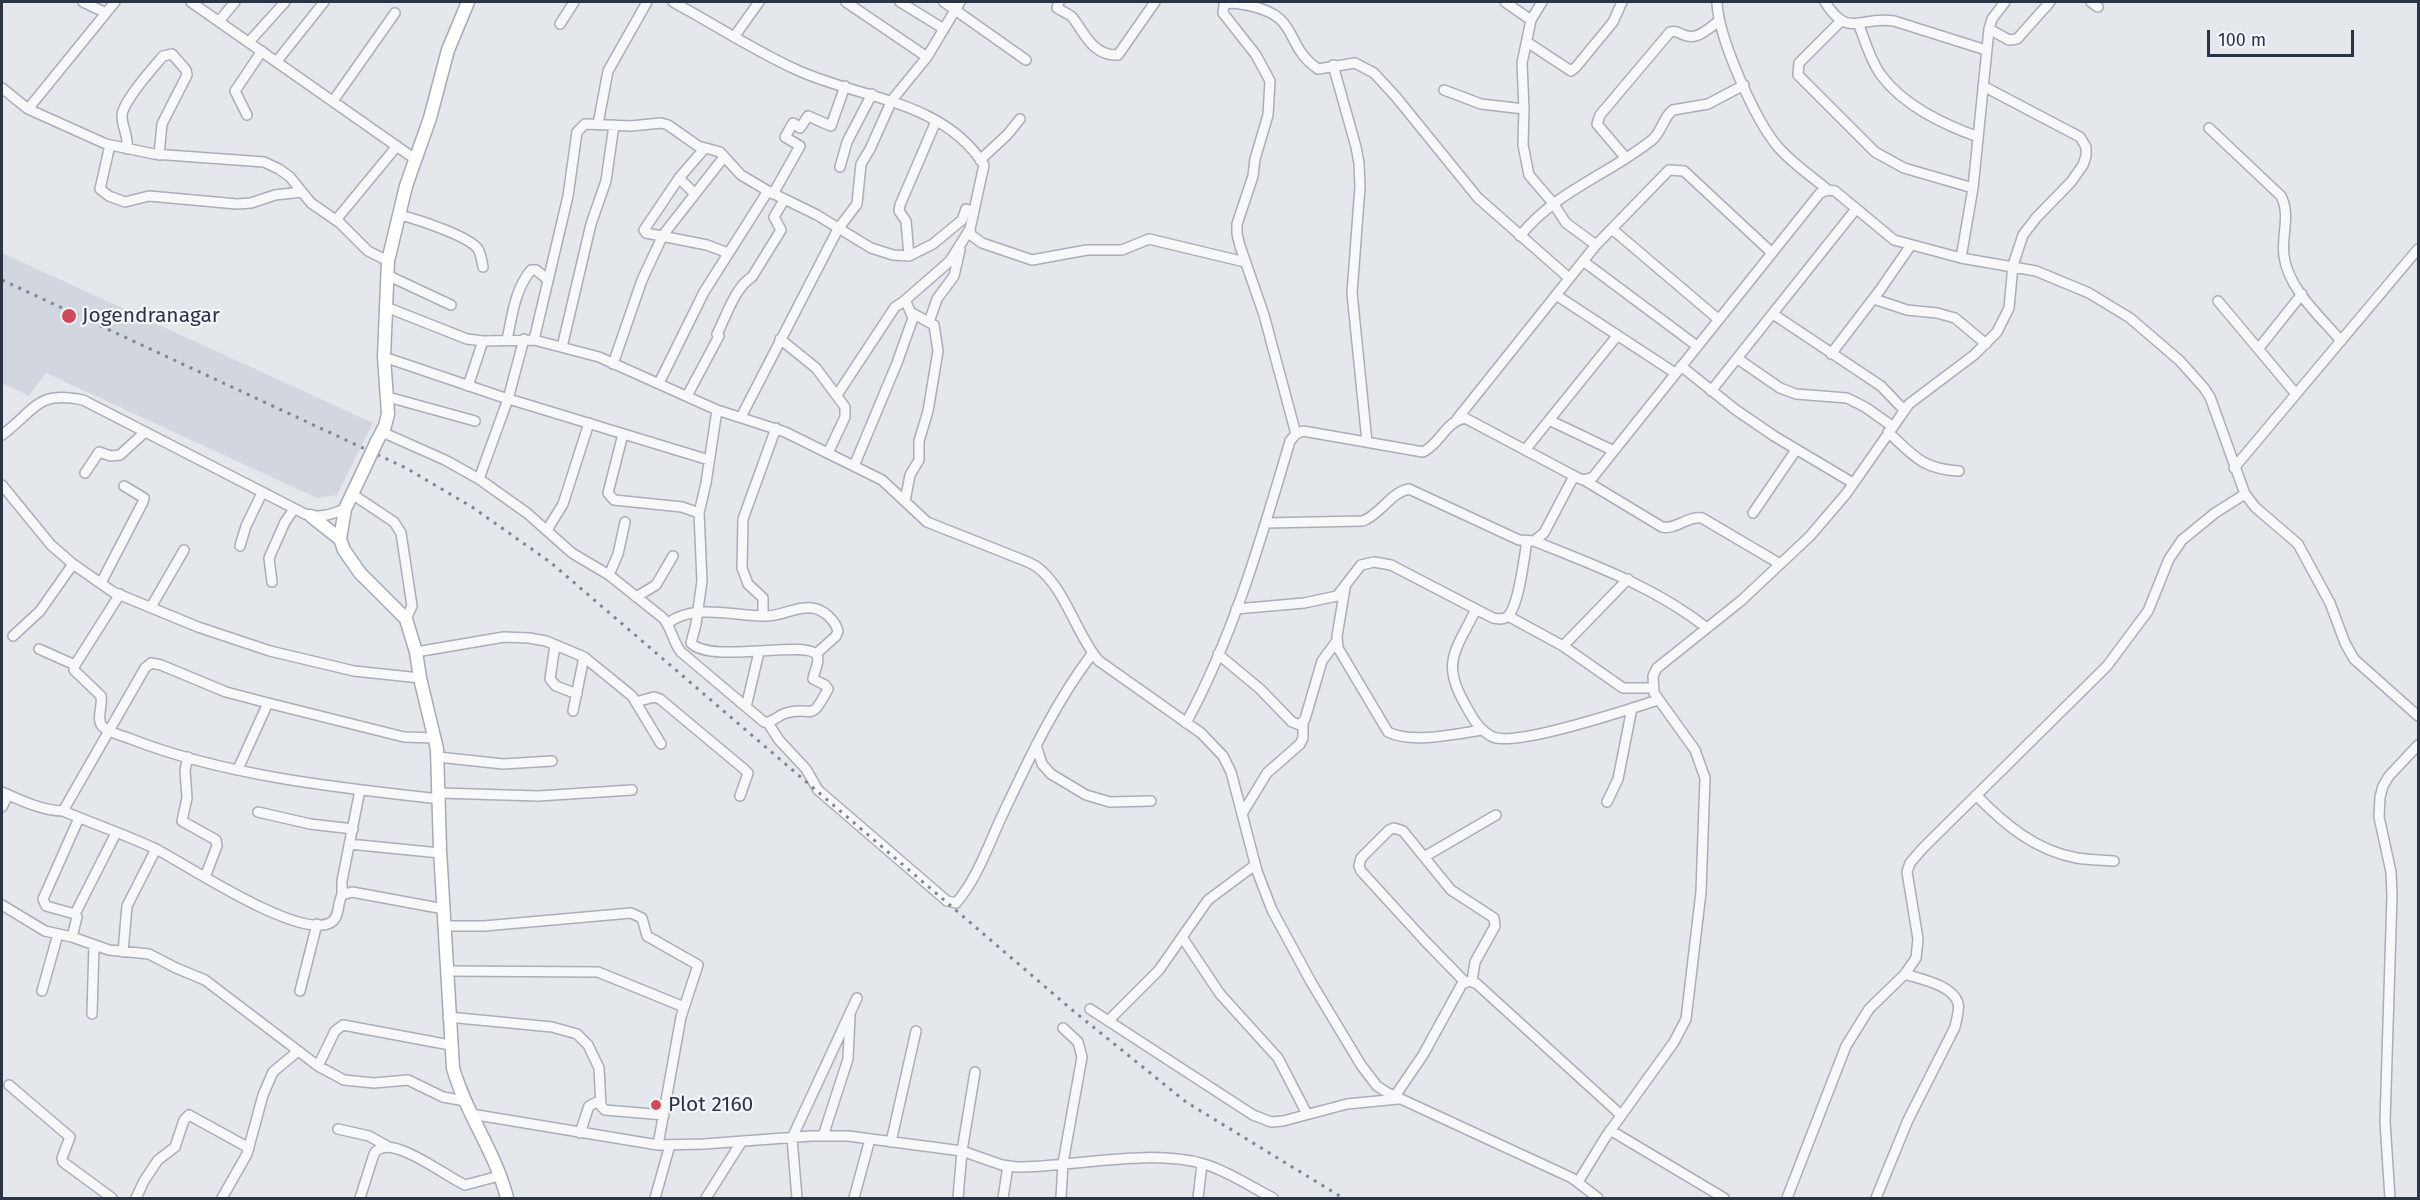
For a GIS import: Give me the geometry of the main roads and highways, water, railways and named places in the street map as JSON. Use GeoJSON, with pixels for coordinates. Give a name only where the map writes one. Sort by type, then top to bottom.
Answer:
{"type":"FeatureCollection","features":[{"type":"Feature","properties":{"kind":"main road"},"geometry":{"type":"LineString","coordinates":[[468,2],[448,50],[430,118],[406,186],[388,261],[384,357],[388,414],[380,437],[345,509],[340,539],[344,550],[360,573],[406,619],[416,652],[438,757],[440,854],[448,971],[448,1017],[453,1068],[507,1198]]}},
{"type":"Feature","properties":{"kind":"main road"},"geometry":{"type":"LineString","coordinates":[[311,516],[340,539]]}},
{"type":"Feature","properties":{"kind":"railway"},"geometry":{"type":"LineString","coordinates":[[2,280],[406,468],[472,507],[550,562],[1071,1009],[1186,1102],[1343,1198]]}},
{"type":"Feature","properties":{"kind":"place","name":"Jogendranagar"},"geometry":{"type":"Point","coordinates":[69,316]}},
{"type":"Feature","properties":{"kind":"place","name":"Plot 2160"},"geometry":{"type":"Point","coordinates":[656,1105]}}]}
